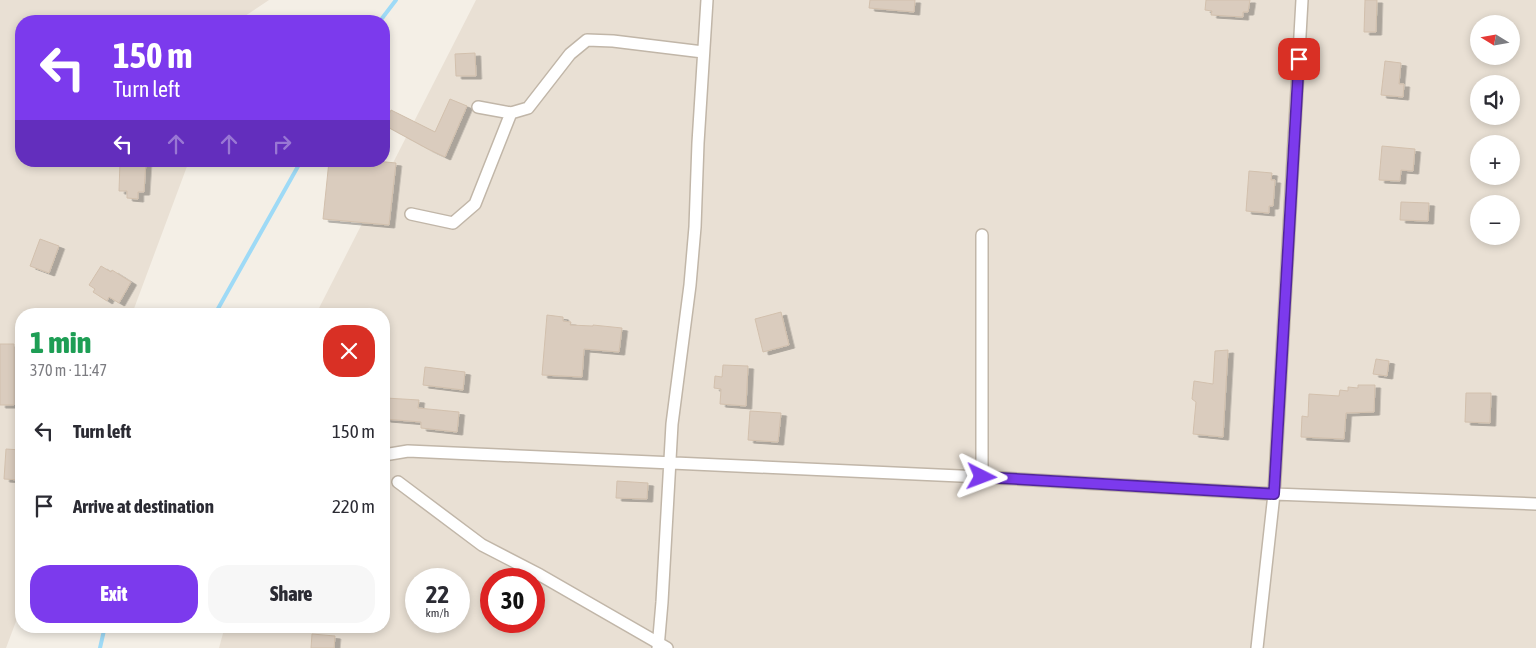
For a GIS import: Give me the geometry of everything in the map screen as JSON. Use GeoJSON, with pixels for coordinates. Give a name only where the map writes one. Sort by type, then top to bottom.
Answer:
{"type":"FeatureCollection","features":[{"type":"Feature","properties":{"kind":"street"},"geometry":{"type":"LineString","coordinates":[[398,482],[482,545],[540,574],[661,646],[672,424],[691,276],[707,0]]}},
{"type":"Feature","properties":{"kind":"street"},"geometry":{"type":"LineString","coordinates":[[1257,648],[1274,494],[1302,0]]}},
{"type":"Feature","properties":{"kind":"street"},"geometry":{"type":"LineString","coordinates":[[478,107],[511,113],[528,108],[570,54],[587,40],[614,41],[703,52]]}},
{"type":"Feature","properties":{"kind":"street"},"geometry":{"type":"LineString","coordinates":[[410,214],[453,223],[475,204],[511,113]]}},
{"type":"Feature","properties":{"kind":"street"},"geometry":{"type":"LineString","coordinates":[[982,235],[982,477]]}},
{"type":"Feature","properties":{"kind":"street"},"geometry":{"type":"LineString","coordinates":[[390,454],[408,451],[982,477],[1274,494],[1536,504]]}},
{"type":"Feature","properties":{"kind":"shaded area"},"geometry":{"type":"Polygon","coordinates":[[[0,0],[269,0],[246,15],[15,15],[15,167],[187,167],[134,308],[15,308],[15,624],[6,648],[0,648],[0,0]]]}},
{"type":"Feature","properties":{"kind":"shaded area"},"geometry":{"type":"Polygon","coordinates":[[[476,0],[1536,0],[1536,648],[219,648],[223,633],[390,633],[390,308],[319,308],[476,0]]]}},
{"type":"Feature","properties":{"kind":"building"},"geometry":{"type":"Polygon","coordinates":[[[870,0],[915,0],[914,12],[869,8],[870,0]]]}},
{"type":"Feature","properties":{"kind":"building"},"geometry":{"type":"Polygon","coordinates":[[[1206,0],[1250,0],[1248,12],[1243,12],[1243,17],[1211,15],[1212,11],[1205,10],[1206,0]]]}},
{"type":"Feature","properties":{"kind":"building"},"geometry":{"type":"Polygon","coordinates":[[[1365,0],[1377,0],[1376,32],[1364,32],[1365,0]]]}},
{"type":"Feature","properties":{"kind":"building"},"geometry":{"type":"Polygon","coordinates":[[[475,53],[476,76],[456,76],[455,54],[475,53]]]}},
{"type":"Feature","properties":{"kind":"building"},"geometry":{"type":"Polygon","coordinates":[[[1385,61],[1401,63],[1399,84],[1404,84],[1403,97],[1381,95],[1385,61]]]}},
{"type":"Feature","properties":{"kind":"building"},"geometry":{"type":"Polygon","coordinates":[[[450,99],[467,106],[445,157],[390,128],[391,110],[435,132],[450,99]]]}},
{"type":"Feature","properties":{"kind":"building"},"geometry":{"type":"Polygon","coordinates":[[[1382,146],[1415,149],[1413,171],[1401,170],[1400,181],[1379,180],[1382,146]]]}},
{"type":"Feature","properties":{"kind":"building"},"geometry":{"type":"Polygon","coordinates":[[[390,162],[396,163],[389,225],[323,219],[328,167],[390,167],[390,162]]]}},
{"type":"Feature","properties":{"kind":"building"},"geometry":{"type":"Polygon","coordinates":[[[120,167],[146,167],[144,192],[138,192],[138,199],[127,198],[127,191],[119,191],[120,167]]]}},
{"type":"Feature","properties":{"kind":"building"},"geometry":{"type":"Polygon","coordinates":[[[1249,171],[1272,173],[1271,180],[1275,180],[1273,206],[1269,206],[1269,213],[1246,211],[1249,171]]]}},
{"type":"Feature","properties":{"kind":"building"},"geometry":{"type":"Polygon","coordinates":[[[1401,202],[1429,203],[1428,221],[1400,220],[1401,202]]]}},
{"type":"Feature","properties":{"kind":"building"},"geometry":{"type":"Polygon","coordinates":[[[40,239],[59,246],[49,273],[30,266],[40,239]]]}},
{"type":"Feature","properties":{"kind":"building"},"geometry":{"type":"Polygon","coordinates":[[[101,266],[111,272],[112,270],[131,282],[119,303],[109,297],[107,301],[93,292],[95,289],[89,285],[101,266]]]}},
{"type":"Feature","properties":{"kind":"building"},"geometry":{"type":"Polygon","coordinates":[[[781,312],[789,345],[763,352],[755,319],[781,312]]]}},
{"type":"Feature","properties":{"kind":"building"},"geometry":{"type":"Polygon","coordinates":[[[547,315],[563,317],[563,321],[571,322],[570,325],[622,328],[619,352],[584,349],[582,377],[542,375],[547,315]]]}},
{"type":"Feature","properties":{"kind":"building"},"geometry":{"type":"Polygon","coordinates":[[[0,344],[14,344],[14,405],[0,405],[0,344]]]}},
{"type":"Feature","properties":{"kind":"building"},"geometry":{"type":"Polygon","coordinates":[[[1228,350],[1223,437],[1193,434],[1196,402],[1192,399],[1194,381],[1213,384],[1215,351],[1228,350]]]}},
{"type":"Feature","properties":{"kind":"building"},"geometry":{"type":"Polygon","coordinates":[[[1376,359],[1389,361],[1387,376],[1373,374],[1376,359]]]}},
{"type":"Feature","properties":{"kind":"building"},"geometry":{"type":"Polygon","coordinates":[[[723,365],[748,366],[746,406],[720,404],[721,389],[714,388],[715,376],[722,377],[723,365]]]}},
{"type":"Feature","properties":{"kind":"building"},"geometry":{"type":"Polygon","coordinates":[[[425,367],[465,372],[463,390],[423,385],[425,367]]]}},
{"type":"Feature","properties":{"kind":"building"},"geometry":{"type":"Polygon","coordinates":[[[1358,385],[1375,385],[1374,412],[1346,413],[1344,439],[1301,437],[1302,416],[1308,417],[1309,394],[1339,396],[1340,390],[1348,391],[1348,387],[1358,388],[1358,385]]]}},
{"type":"Feature","properties":{"kind":"building"},"geometry":{"type":"Polygon","coordinates":[[[1466,393],[1491,393],[1490,423],[1465,422],[1466,393]]]}},
{"type":"Feature","properties":{"kind":"building"},"geometry":{"type":"Polygon","coordinates":[[[390,398],[419,400],[418,408],[459,412],[457,432],[421,428],[421,422],[390,419],[390,398]]]}},
{"type":"Feature","properties":{"kind":"building"},"geometry":{"type":"Polygon","coordinates":[[[750,411],[781,413],[778,442],[748,440],[750,411]]]}},
{"type":"Feature","properties":{"kind":"building"},"geometry":{"type":"Polygon","coordinates":[[[6,449],[15,450],[15,480],[4,479],[6,449]]]}},
{"type":"Feature","properties":{"kind":"building"},"geometry":{"type":"Polygon","coordinates":[[[617,481],[648,483],[647,499],[616,498],[617,481]]]}},
{"type":"Feature","properties":{"kind":"building"},"geometry":{"type":"Polygon","coordinates":[[[312,634],[335,636],[334,648],[311,648],[312,634]]]}},
{"type":"Feature","properties":{"kind":"waterway"},"geometry":{"type":"LineString","coordinates":[[385,15],[396,0]]}},
{"type":"Feature","properties":{"kind":"waterway"},"geometry":{"type":"LineString","coordinates":[[218,308],[298,167]]}},
{"type":"Feature","properties":{"kind":"waterway"},"geometry":{"type":"LineString","coordinates":[[100,648],[103,633]]}},
{"type":"Feature","properties":{"kind":"route"},"geometry":{"type":"LineString","coordinates":[[982,477],[1274,494],[1299,59]]}}]}
